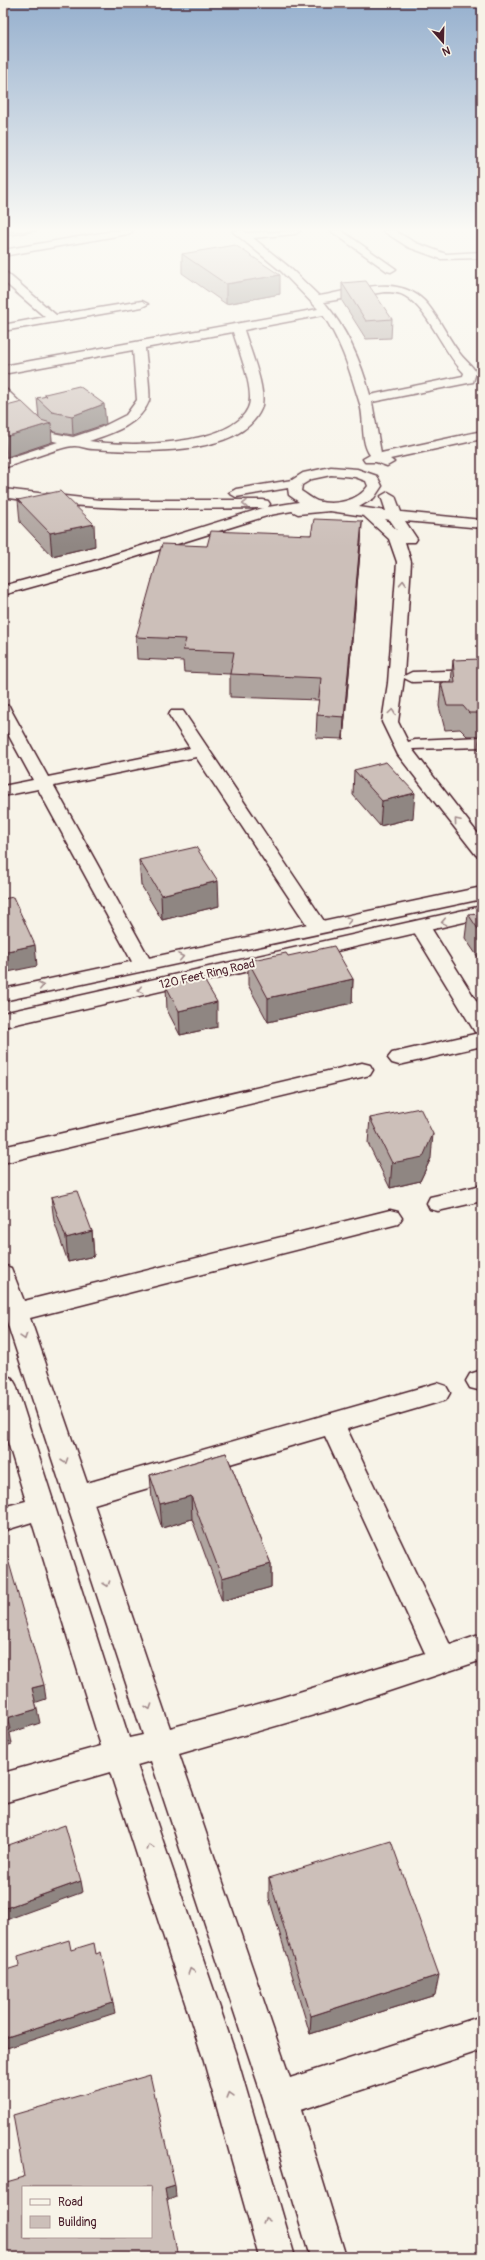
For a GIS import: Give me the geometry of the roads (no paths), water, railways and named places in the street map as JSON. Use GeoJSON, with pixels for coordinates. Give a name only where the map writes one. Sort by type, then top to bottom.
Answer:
{"type":"FeatureCollection","features":[{"type":"Feature","properties":{"kind":"street"},"geometry":{"type":"LineString","coordinates":[[3,370],[185,336]]}},
{"type":"Feature","properties":{"kind":"street"},"geometry":{"type":"LineString","coordinates":[[3,393],[49,436],[73,442],[91,445],[147,448],[208,442],[241,427],[255,408],[256,390],[240,336]]}},
{"type":"Feature","properties":{"kind":"street"},"geometry":{"type":"LineString","coordinates":[[341,336],[348,348],[364,400],[371,443],[382,460]]}},
{"type":"Feature","properties":{"kind":"street"},"geometry":{"type":"LineString","coordinates":[[364,400],[469,379],[470,372],[454,355],[442,336]]}},
{"type":"Feature","properties":{"kind":"street"},"geometry":{"type":"LineString","coordinates":[[3,464],[104,431],[130,418],[143,400],[139,345]]}},
{"type":"Feature","properties":{"kind":"street"},"geometry":{"type":"LineString","coordinates":[[3,489],[72,498],[140,501],[254,492],[296,483],[308,476],[382,460],[482,435]]}},
{"type":"Feature","properties":{"kind":"street"},"geometry":{"type":"LineString","coordinates":[[382,460],[401,458],[482,441]]}},
{"type":"Feature","properties":{"kind":"street"},"geometry":{"type":"LineString","coordinates":[[233,520],[281,512],[358,503],[369,496],[374,482],[374,472],[382,460]]}},
{"type":"Feature","properties":{"kind":"street"},"geometry":{"type":"LineString","coordinates":[[331,471],[357,473],[374,482],[388,496],[420,512],[482,517]]}},
{"type":"Feature","properties":{"kind":"street"},"geometry":{"type":"LineString","coordinates":[[296,483],[294,492],[312,504]]}},
{"type":"Feature","properties":{"kind":"street"},"geometry":{"type":"LineString","coordinates":[[3,493],[38,499],[115,505],[312,504],[369,513],[482,524]]}},
{"type":"Feature","properties":{"kind":"street"},"geometry":{"type":"LineString","coordinates":[[388,496],[395,516],[414,547],[417,562],[412,677],[405,722],[415,745],[482,831]]}},
{"type":"Feature","properties":{"kind":"street"},"geometry":{"type":"LineString","coordinates":[[3,590],[95,565],[233,520],[268,511],[312,504]]}},
{"type":"Feature","properties":{"kind":"street"},"geometry":{"type":"LineString","coordinates":[[369,513],[394,533],[402,548],[404,562],[396,683],[390,722],[404,752],[482,851]]}},
{"type":"Feature","properties":{"kind":"street"},"geometry":{"type":"LineString","coordinates":[[412,677],[482,675]]}},
{"type":"Feature","properties":{"kind":"street"},"geometry":{"type":"LineString","coordinates":[[3,710],[143,965]]}},
{"type":"Feature","properties":{"kind":"street"},"geometry":{"type":"LineString","coordinates":[[177,715],[200,752],[318,927]]}},
{"type":"Feature","properties":{"kind":"street"},"geometry":{"type":"LineString","coordinates":[[415,745],[482,742]]}},
{"type":"Feature","properties":{"kind":"street"},"geometry":{"type":"LineString","coordinates":[[3,791],[42,782],[200,752]]}},
{"type":"Feature","properties":{"kind":"street","name":"120 Feet Ring Road"},"geometry":{"type":"LineString","coordinates":[[3,995],[482,893]]}},
{"type":"Feature","properties":{"kind":"street","name":"120 Feet Ring Road"},"geometry":{"type":"LineString","coordinates":[[3,1020],[421,927],[482,912]]}},
{"type":"Feature","properties":{"kind":"street"},"geometry":{"type":"LineString","coordinates":[[421,927],[482,1027]]}},
{"type":"Feature","properties":{"kind":"street"},"geometry":{"type":"LineString","coordinates":[[399,1058],[482,1039]]}},
{"type":"Feature","properties":{"kind":"street"},"geometry":{"type":"LineString","coordinates":[[3,1155],[362,1070]]}},
{"type":"Feature","properties":{"kind":"street"},"geometry":{"type":"LineString","coordinates":[[438,1203],[482,1193]]}},
{"type":"Feature","properties":{"kind":"street"},"geometry":{"type":"LineString","coordinates":[[16,1312],[390,1218]]}},
{"type":"Feature","properties":{"kind":"street"},"geometry":{"type":"LineString","coordinates":[[3,1274],[280,2099],[328,2257]]}},
{"type":"Feature","properties":{"kind":"street"},"geometry":{"type":"LineString","coordinates":[[3,1384],[119,1755],[220,2058],[277,2257]]}},
{"type":"Feature","properties":{"kind":"street"},"geometry":{"type":"LineString","coordinates":[[78,1497],[437,1393]]}},
{"type":"Feature","properties":{"kind":"street"},"geometry":{"type":"LineString","coordinates":[[332,1424],[443,1661]]}},
{"type":"Feature","properties":{"kind":"street"},"geometry":{"type":"LineString","coordinates":[[3,1519],[42,1508]]}},
{"type":"Feature","properties":{"kind":"street"},"geometry":{"type":"LineString","coordinates":[[3,1788],[251,1720],[443,1661],[482,1647]]}},
{"type":"Feature","properties":{"kind":"street"},"geometry":{"type":"LineString","coordinates":[[280,2099],[482,2032]]}}]}
